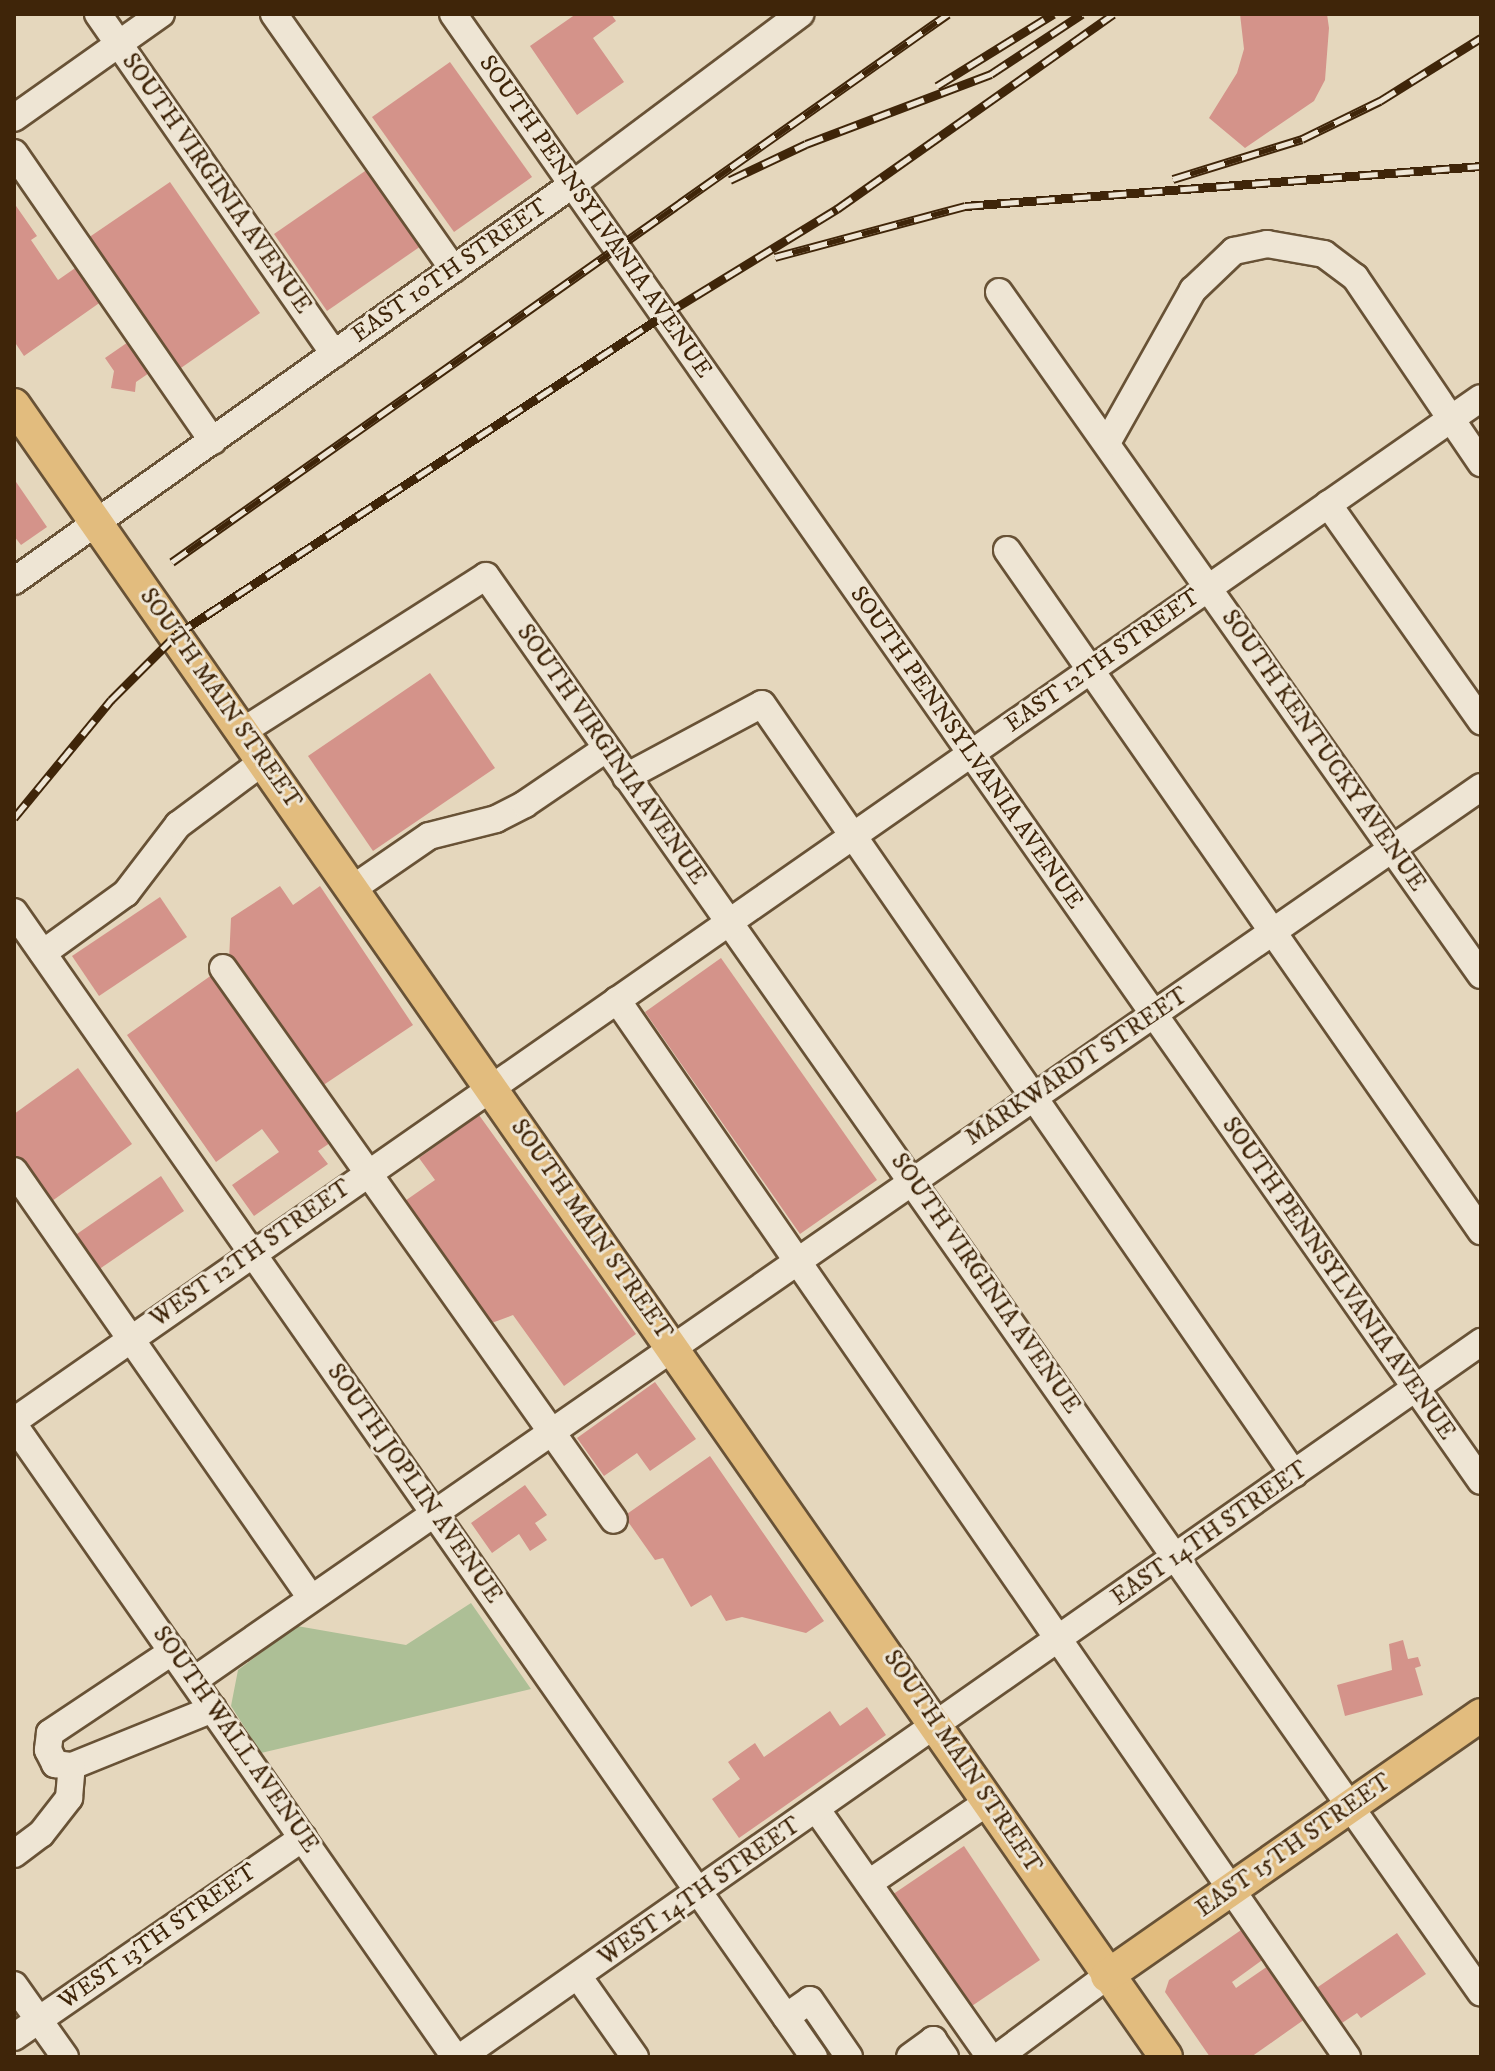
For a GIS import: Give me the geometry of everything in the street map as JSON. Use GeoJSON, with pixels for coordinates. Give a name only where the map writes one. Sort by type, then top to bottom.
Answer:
{"type":"FeatureCollection","features":[{"type":"Feature","properties":{"kind":"main road","name":"SOUTH MAIN STREET"},"geometry":{"type":"LineString","coordinates":[[14,405],[938,1725],[1107,1976],[1166,2057]]}},
{"type":"Feature","properties":{"kind":"main road","name":"EAST 15TH STREET"},"geometry":{"type":"LineString","coordinates":[[1107,1976],[1351,1806],[1477,1725]]}},
{"type":"Feature","properties":{"kind":"street","name":"SOUTH VIRGINIA AVENUE"},"geometry":{"type":"LineString","coordinates":[[98,14],[334,354]]}},
{"type":"Feature","properties":{"kind":"street"},"geometry":{"type":"LineString","coordinates":[[14,118],[161,14]]}},
{"type":"Feature","properties":{"kind":"street"},"geometry":{"type":"LineString","coordinates":[[274,14],[453,269]]}},
{"type":"Feature","properties":{"kind":"street","name":"SOUTH PENNSYLVANIA AVENUE"},"geometry":{"type":"LineString","coordinates":[[453,14],[1481,1481]]}},
{"type":"Feature","properties":{"kind":"street","name":"EAST 10TH STREET"},"geometry":{"type":"LineString","coordinates":[[14,581],[573,184],[800,14]]}},
{"type":"Feature","properties":{"kind":"street"},"geometry":{"type":"LineString","coordinates":[[14,153],[213,441]]}},
{"type":"Feature","properties":{"kind":"street"},"geometry":{"type":"LineString","coordinates":[[1107,443],[1193,290],[1215,265],[1250,244],[1302,248],[1339,263],[1368,292],[1481,463]]}},
{"type":"Feature","properties":{"kind":"street","name":"SOUTH KENTUCKY AVENUE"},"geometry":{"type":"LineString","coordinates":[[999,292],[1481,975]]}},
{"type":"Feature","properties":{"kind":"street","name":"EAST 12TH STREET"},"geometry":{"type":"LineString","coordinates":[[490,1088],[1481,398]]}},
{"type":"Feature","properties":{"kind":"street"},"geometry":{"type":"LineString","coordinates":[[1328,504],[1481,721]]}},
{"type":"Feature","properties":{"kind":"street"},"geometry":{"type":"LineString","coordinates":[[1007,550],[1481,1231]]}},
{"type":"Feature","properties":{"kind":"street","name":"SOUTH VIRGINIA AVENUE"},"geometry":{"type":"LineString","coordinates":[[243,731],[486,576],[1481,1993]]}},
{"type":"Feature","properties":{"kind":"street"},"geometry":{"type":"LineString","coordinates":[[626,777],[762,704],[1294,1474]]}},
{"type":"Feature","properties":{"kind":"street"},"geometry":{"type":"LineString","coordinates":[[352,889],[429,836],[496,819],[525,804],[606,749]]}},
{"type":"Feature","properties":{"kind":"street"},"geometry":{"type":"LineString","coordinates":[[43,953],[126,893],[178,825],[264,761]]}},
{"type":"Feature","properties":{"kind":"street","name":"MARKWARDT STREET"},"geometry":{"type":"LineString","coordinates":[[193,1681],[672,1345],[1481,787]]}},
{"type":"Feature","properties":{"kind":"street","name":"SOUTH JOPLIN AVENUE"},"geometry":{"type":"LineString","coordinates":[[14,912],[814,2057]]}},
{"type":"Feature","properties":{"kind":"street"},"geometry":{"type":"LineString","coordinates":[[223,968],[614,1520]]}},
{"type":"Feature","properties":{"kind":"street"},"geometry":{"type":"LineString","coordinates":[[617,1000],[1228,1892],[1347,2057]]}},
{"type":"Feature","properties":{"kind":"street","name":"WEST 12TH STREET"},"geometry":{"type":"LineString","coordinates":[[14,1423],[252,1252],[490,1088]]}},
{"type":"Feature","properties":{"kind":"street"},"geometry":{"type":"LineString","coordinates":[[14,1171],[311,1598]]}},
{"type":"Feature","properties":{"kind":"street","name":"EAST 14TH STREET"},"geometry":{"type":"LineString","coordinates":[[938,1725],[1481,1342]]}},
{"type":"Feature","properties":{"kind":"street","name":"SOUTH WALL AVENUE"},"geometry":{"type":"LineString","coordinates":[[14,1423],[455,2057]]}},
{"type":"Feature","properties":{"kind":"street"},"geometry":{"type":"LineString","coordinates":[[173,1651],[50,1733],[48,1750],[55,1764],[72,1766],[213,1709]]}},
{"type":"Feature","properties":{"kind":"street","name":"WEST 14TH STREET"},"geometry":{"type":"LineString","coordinates":[[461,2057],[938,1725]]}},
{"type":"Feature","properties":{"kind":"street"},"geometry":{"type":"LineString","coordinates":[[14,1854],[41,1834],[69,1798],[72,1766]]}},
{"type":"Feature","properties":{"kind":"street"},"geometry":{"type":"LineString","coordinates":[[869,1883],[989,1801]]}},
{"type":"Feature","properties":{"kind":"street"},"geometry":{"type":"LineString","coordinates":[[817,1810],[990,2057]]}},
{"type":"Feature","properties":{"kind":"street","name":"WEST 13TH STREET"},"geometry":{"type":"LineString","coordinates":[[14,2037],[303,1838]]}},
{"type":"Feature","properties":{"kind":"street"},"geometry":{"type":"LineString","coordinates":[[578,1976],[635,2057]]}},
{"type":"Feature","properties":{"kind":"street"},"geometry":{"type":"LineString","coordinates":[[998,2057],[1107,1976]]}},
{"type":"Feature","properties":{"kind":"street"},"geometry":{"type":"LineString","coordinates":[[14,1985],[65,2057]]}},
{"type":"Feature","properties":{"kind":"street"},"geometry":{"type":"LineString","coordinates":[[786,2017],[810,2000],[849,2057]]}},
{"type":"Feature","properties":{"kind":"street"},"geometry":{"type":"LineString","coordinates":[[910,2057],[933,2040],[945,2057]]}},
{"type":"Feature","properties":{"kind":"green space"},"geometry":{"type":"Polygon","coordinates":[[[471,1603],[531,1689],[261,1753],[231,1706],[238,1670],[297,1626],[406,1645],[471,1603]]]}},
{"type":"Feature","properties":{"kind":"building"},"geometry":{"type":"Polygon","coordinates":[[[576,14],[611,14],[616,21],[593,38],[624,82],[577,115],[530,46],[576,14]]]}},
{"type":"Feature","properties":{"kind":"building"},"geometry":{"type":"Polygon","coordinates":[[[1240,14],[1327,14],[1329,28],[1325,80],[1314,101],[1245,148],[1209,118],[1237,73],[1244,49],[1240,14]]]}},
{"type":"Feature","properties":{"kind":"building"},"geometry":{"type":"Polygon","coordinates":[[[450,62],[532,177],[454,232],[372,117],[450,62]]]}},
{"type":"Feature","properties":{"kind":"building"},"geometry":{"type":"Polygon","coordinates":[[[368,169],[421,246],[327,311],[274,234],[368,169]]]}},
{"type":"Feature","properties":{"kind":"building"},"geometry":{"type":"Polygon","coordinates":[[[170,182],[260,313],[178,370],[88,238],[170,182]]]}},
{"type":"Feature","properties":{"kind":"building"},"geometry":{"type":"Polygon","coordinates":[[[14,203],[37,236],[31,240],[58,280],[81,264],[105,299],[24,356],[14,341],[14,203]]]}},
{"type":"Feature","properties":{"kind":"building"},"geometry":{"type":"Polygon","coordinates":[[[131,340],[152,371],[136,382],[135,392],[111,388],[114,371],[105,358],[131,340]]]}},
{"type":"Feature","properties":{"kind":"building"},"geometry":{"type":"Polygon","coordinates":[[[14,479],[47,527],[21,545],[14,536],[14,479]]]}},
{"type":"Feature","properties":{"kind":"building"},"geometry":{"type":"Polygon","coordinates":[[[430,673],[495,768],[373,851],[308,756],[430,673]]]}},
{"type":"Feature","properties":{"kind":"building"},"geometry":{"type":"Polygon","coordinates":[[[280,886],[293,905],[320,886],[413,1025],[316,1090],[229,960],[231,918],[280,886]]]}},
{"type":"Feature","properties":{"kind":"building"},"geometry":{"type":"Polygon","coordinates":[[[160,897],[187,937],[99,996],[72,956],[160,897]]]}},
{"type":"Feature","properties":{"kind":"building"},"geometry":{"type":"Polygon","coordinates":[[[721,958],[877,1180],[800,1234],[645,1012],[721,958]]]}},
{"type":"Feature","properties":{"kind":"building"},"geometry":{"type":"Polygon","coordinates":[[[216,972],[333,1141],[318,1151],[328,1164],[254,1216],[232,1185],[279,1152],[262,1129],[216,1162],[127,1035],[216,972]]]}},
{"type":"Feature","properties":{"kind":"building"},"geometry":{"type":"Polygon","coordinates":[[[78,1068],[132,1144],[45,1206],[14,1163],[14,1114],[78,1068]]]}},
{"type":"Feature","properties":{"kind":"building"},"geometry":{"type":"Polygon","coordinates":[[[479,1115],[636,1334],[564,1386],[513,1315],[489,1324],[402,1203],[435,1180],[419,1158],[479,1115]]]}},
{"type":"Feature","properties":{"kind":"building"},"geometry":{"type":"Polygon","coordinates":[[[161,1176],[184,1211],[98,1270],[74,1236],[161,1176]]]}},
{"type":"Feature","properties":{"kind":"building"},"geometry":{"type":"Polygon","coordinates":[[[655,1382],[696,1439],[650,1471],[637,1453],[604,1476],[577,1438],[655,1382]]]}},
{"type":"Feature","properties":{"kind":"building"},"geometry":{"type":"Polygon","coordinates":[[[710,1456],[824,1621],[806,1633],[742,1617],[726,1621],[711,1595],[691,1607],[663,1558],[655,1560],[624,1516],[710,1456]]]}},
{"type":"Feature","properties":{"kind":"building"},"geometry":{"type":"Polygon","coordinates":[[[525,1485],[547,1515],[535,1523],[547,1540],[530,1551],[519,1534],[492,1553],[471,1523],[525,1485]]]}},
{"type":"Feature","properties":{"kind":"building"},"geometry":{"type":"Polygon","coordinates":[[[1403,1640],[1408,1659],[1418,1657],[1421,1666],[1415,1668],[1423,1695],[1345,1716],[1337,1685],[1392,1670],[1389,1644],[1403,1640]]]}},
{"type":"Feature","properties":{"kind":"building"},"geometry":{"type":"Polygon","coordinates":[[[867,1707],[886,1735],[739,1838],[712,1799],[740,1779],[728,1762],[755,1743],[764,1757],[830,1711],[840,1726],[867,1707]]]}},
{"type":"Feature","properties":{"kind":"building"},"geometry":{"type":"Polygon","coordinates":[[[964,1846],[1040,1960],[963,2012],[886,1899],[964,1846]]]}},
{"type":"Feature","properties":{"kind":"building"},"geometry":{"type":"Polygon","coordinates":[[[1244,1928],[1265,1958],[1232,1982],[1236,1988],[1268,1966],[1305,2019],[1251,2057],[1210,2057],[1165,1992],[1169,1980],[1244,1928]]]}},
{"type":"Feature","properties":{"kind":"building"},"geometry":{"type":"Polygon","coordinates":[[[1397,1933],[1426,1974],[1361,2018],[1357,2013],[1339,2025],[1315,1989],[1397,1933]]]}},
{"type":"Feature","properties":{"kind":"railway"},"geometry":{"type":"LineString","coordinates":[[172,562],[948,14]]}},
{"type":"Feature","properties":{"kind":"railway"},"geometry":{"type":"LineString","coordinates":[[937,86],[1053,14]]}},
{"type":"Feature","properties":{"kind":"railway"},"geometry":{"type":"LineString","coordinates":[[730,180],[806,144],[991,74],[1082,14]]}},
{"type":"Feature","properties":{"kind":"railway"},"geometry":{"type":"LineString","coordinates":[[14,818],[111,700],[176,635],[664,315],[837,209],[1113,14]]}},
{"type":"Feature","properties":{"kind":"railway"},"geometry":{"type":"LineString","coordinates":[[1173,179],[1302,139],[1380,101],[1481,38]]}},
{"type":"Feature","properties":{"kind":"railway"},"geometry":{"type":"LineString","coordinates":[[775,257],[965,206],[1481,166]]}}]}
